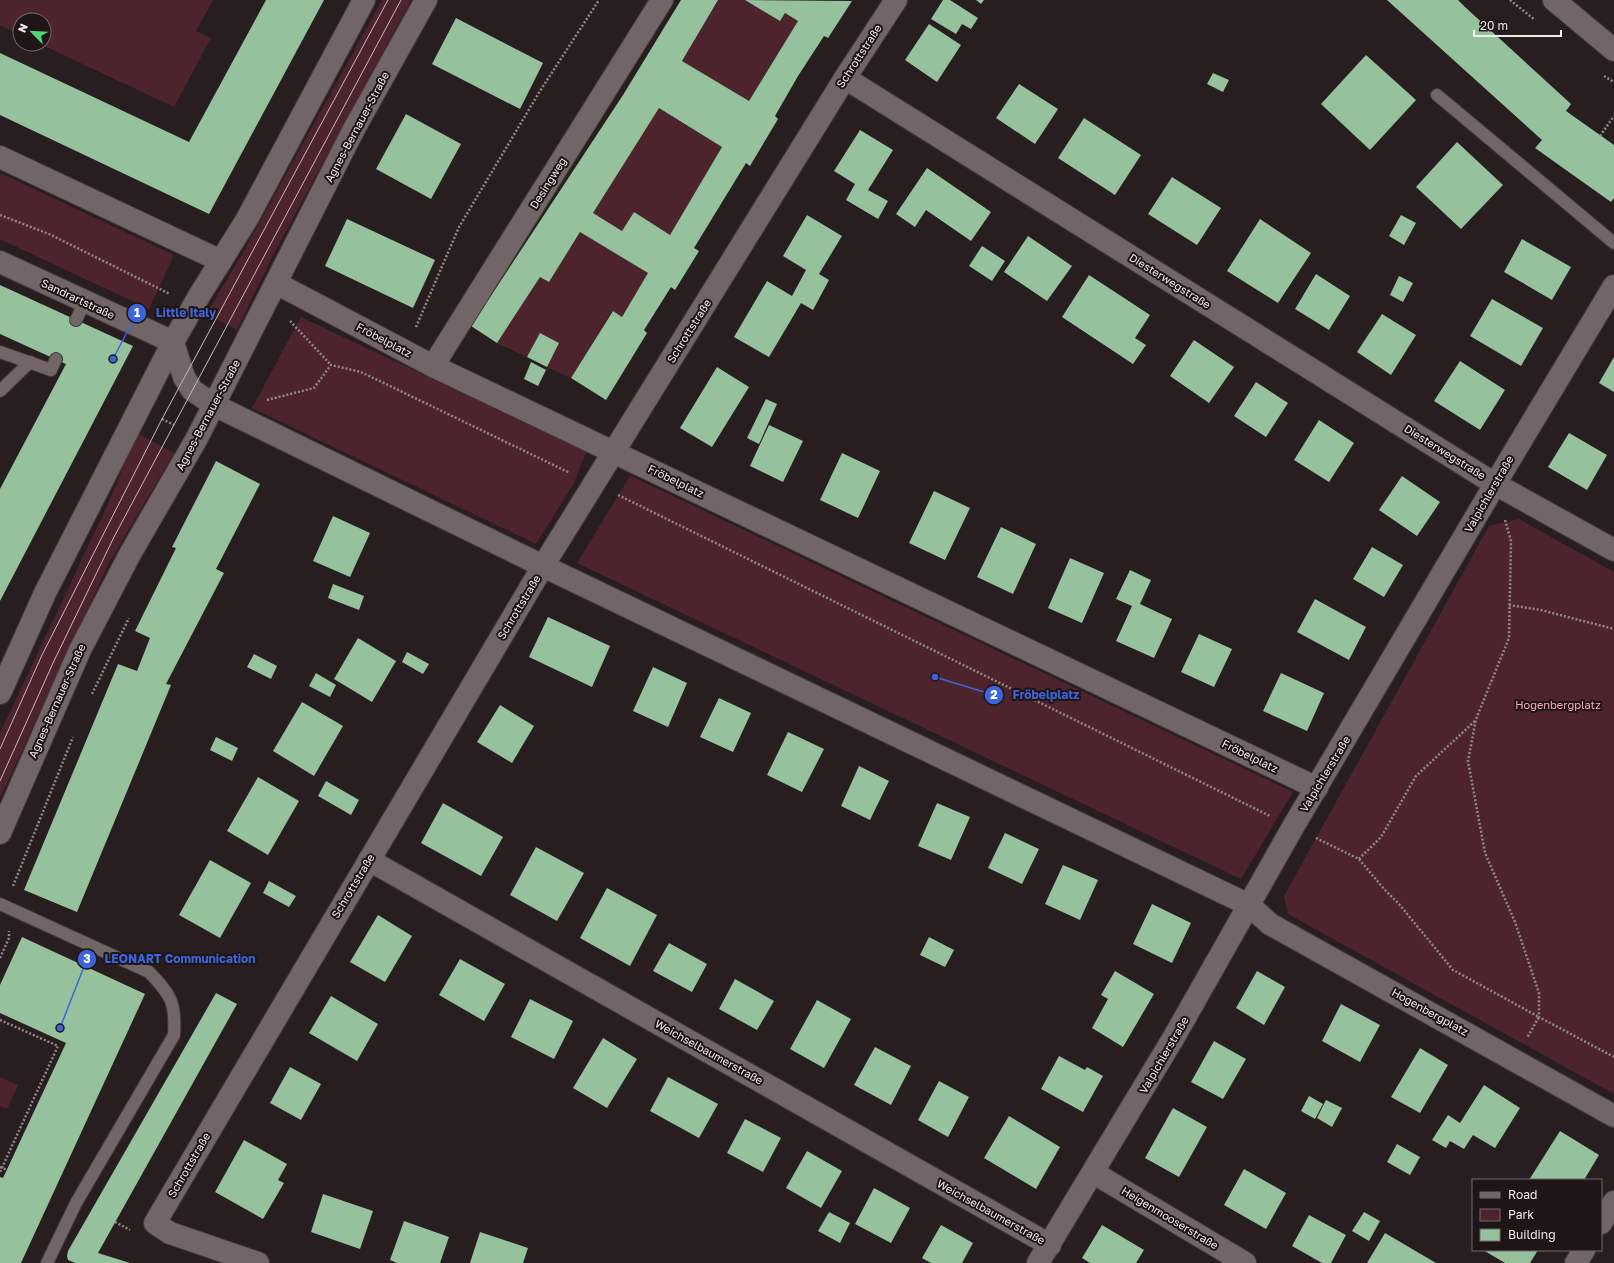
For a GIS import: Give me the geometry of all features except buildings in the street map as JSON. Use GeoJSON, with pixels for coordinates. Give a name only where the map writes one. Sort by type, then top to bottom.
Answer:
{"type":"FeatureCollection","features":[{"type":"Feature","properties":{"kind":"street"},"geometry":{"type":"LineString","coordinates":[[0,693],[45,593],[173,342],[247,219],[364,0]]}},
{"type":"Feature","properties":{"kind":"street","name":"Agnes-Bernauer-Straße"},"geometry":{"type":"LineString","coordinates":[[0,833],[80,650],[130,554],[198,438],[354,129],[426,0]]}},
{"type":"Feature","properties":{"kind":"street","name":"Desingweg"},"geometry":{"type":"LineString","coordinates":[[433,366],[662,0]]}},
{"type":"Feature","properties":{"kind":"street","name":"Schrottstraße"},"geometry":{"type":"LineString","coordinates":[[258,1263],[170,1233],[155,1223],[544,566],[845,78],[896,0]]}},
{"type":"Feature","properties":{"kind":"street"},"geometry":{"type":"LineString","coordinates":[[1554,0],[1614,50]]}},
{"type":"Feature","properties":{"kind":"street","name":"Diesterwegstraße"},"geometry":{"type":"LineString","coordinates":[[845,78],[1495,484]]}},
{"type":"Feature","properties":{"kind":"street"},"geometry":{"type":"LineString","coordinates":[[0,156],[221,261]]}},
{"type":"Feature","properties":{"kind":"street","name":"Sandrartstraße"},"geometry":{"type":"LineString","coordinates":[[0,262],[80,311],[173,342]]}},
{"type":"Feature","properties":{"kind":"street","name":"Fröbelplatz"},"geometry":{"type":"LineString","coordinates":[[276,283],[433,366],[1317,788]]}},
{"type":"Feature","properties":{"kind":"street","name":"Valpichlerstraße"},"geometry":{"type":"LineString","coordinates":[[1038,1263],[1094,1173],[1174,1038],[1293,827],[1495,484],[1614,286]]}},
{"type":"Feature","properties":{"kind":"street"},"geometry":{"type":"LineString","coordinates":[[173,342],[184,377],[192,390],[214,405],[544,566],[1249,905]]}},
{"type":"Feature","properties":{"kind":"street"},"geometry":{"type":"LineString","coordinates":[[1495,484],[1614,550]]}},
{"type":"Feature","properties":{"kind":"street","name":"Weichselbaumerstraße"},"geometry":{"type":"LineString","coordinates":[[369,860],[1050,1245]]}},
{"type":"Feature","properties":{"kind":"street","name":"Hogenbergplatz"},"geometry":{"type":"LineString","coordinates":[[1249,905],[1270,924],[1614,1116]]}},
{"type":"Feature","properties":{"kind":"street","name":"Heigenmooserstraße"},"geometry":{"type":"LineString","coordinates":[[1094,1173],[1246,1263]]}},
{"type":"Feature","properties":{"kind":"street"},"geometry":{"type":"LineString","coordinates":[[1602,1221],[1614,1202]]}},
{"type":"Feature","properties":{"kind":"street"},"geometry":{"type":"LineString","coordinates":[[1576,1263],[1583,1251]]}},
{"type":"Feature","properties":{"kind":"lane"},"geometry":{"type":"LineString","coordinates":[[1438,95],[1614,242]]}},
{"type":"Feature","properties":{"kind":"lane"},"geometry":{"type":"LineString","coordinates":[[0,352],[50,370],[56,359]]}},
{"type":"Feature","properties":{"kind":"lane"},"geometry":{"type":"LineString","coordinates":[[0,391],[30,362]]}},
{"type":"Feature","properties":{"kind":"lane"},"geometry":{"type":"LineString","coordinates":[[0,904],[149,972],[168,991],[176,1013],[174,1035],[76,1203],[47,1263]]}},
{"type":"Feature","properties":{"kind":"path"},"geometry":{"type":"LineString","coordinates":[[413,334],[459,227],[540,91],[599,0]]}},
{"type":"Feature","properties":{"kind":"path"},"geometry":{"type":"LineString","coordinates":[[1600,136],[1614,116]]}},
{"type":"Feature","properties":{"kind":"path"},"geometry":{"type":"LineString","coordinates":[[0,215],[49,234],[174,296]]}},
{"type":"Feature","properties":{"kind":"path"},"geometry":{"type":"LineString","coordinates":[[286,317],[331,365],[361,372],[621,496],[1359,859],[1384,889],[1399,904],[1453,970],[1614,1057]]}},
{"type":"Feature","properties":{"kind":"path"},"geometry":{"type":"LineString","coordinates":[[262,400],[268,400],[314,388],[331,365]]}},
{"type":"Feature","properties":{"kind":"path"},"geometry":{"type":"LineString","coordinates":[[140,408],[198,438]]}},
{"type":"Feature","properties":{"kind":"path"},"geometry":{"type":"LineString","coordinates":[[1511,541],[1509,638],[1476,719],[1468,762],[1485,853],[1514,922],[1539,993],[1539,1017],[1515,1060]]}},
{"type":"Feature","properties":{"kind":"path"},"geometry":{"type":"LineString","coordinates":[[1509,605],[1541,610],[1614,629]]}},
{"type":"Feature","properties":{"kind":"path"},"geometry":{"type":"LineString","coordinates":[[89,700],[132,610]]}},
{"type":"Feature","properties":{"kind":"path"},"geometry":{"type":"LineString","coordinates":[[1359,859],[1381,837],[1416,776],[1476,719]]}},
{"type":"Feature","properties":{"kind":"path"},"geometry":{"type":"LineString","coordinates":[[13,886],[74,734]]}},
{"type":"Feature","properties":{"kind":"path"},"geometry":{"type":"LineString","coordinates":[[0,1020],[58,1046],[0,1172]]}},
{"type":"Feature","properties":{"kind":"path"},"geometry":{"type":"LineString","coordinates":[[1,1163],[1,1168]]}},
{"type":"Feature","properties":{"kind":"path"},"geometry":{"type":"LineString","coordinates":[[1,1168],[7,1170]]}},
{"type":"Feature","properties":{"kind":"green space"},"geometry":{"type":"Polygon","coordinates":[[[0,0],[213,0],[196,31],[211,38],[174,107],[52,50],[52,12],[12,12],[12,31],[0,25],[0,0]]]}},
{"type":"Feature","properties":{"kind":"green space"},"geometry":{"type":"Polygon","coordinates":[[[382,0],[411,0],[271,259],[237,330],[206,314],[241,256],[382,0]]]}},
{"type":"Feature","properties":{"kind":"green space"},"geometry":{"type":"Polygon","coordinates":[[[718,0],[745,0],[780,21],[785,13],[798,21],[749,101],[682,61],[718,0]]]}},
{"type":"Feature","properties":{"kind":"green space"},"geometry":{"type":"Polygon","coordinates":[[[659,108],[722,147],[670,235],[634,213],[622,231],[593,213],[659,108]]]}},
{"type":"Feature","properties":{"kind":"green space"},"geometry":{"type":"Polygon","coordinates":[[[0,173],[174,255],[149,309],[0,239],[0,173]]]}},
{"type":"Feature","properties":{"kind":"green space"},"geometry":{"type":"Polygon","coordinates":[[[580,232],[648,273],[622,317],[612,311],[571,378],[547,367],[559,343],[541,333],[527,357],[497,343],[540,277],[549,282],[580,232]]]}},
{"type":"Feature","properties":{"kind":"green space"},"geometry":{"type":"Polygon","coordinates":[[[301,317],[586,452],[574,483],[536,544],[252,408],[301,317]]]}},
{"type":"Feature","properties":{"kind":"green space"},"geometry":{"type":"Polygon","coordinates":[[[137,433],[174,453],[109,563],[0,798],[0,733],[108,504],[137,433]]]}},
{"type":"Feature","properties":{"kind":"green space"},"geometry":{"type":"Polygon","coordinates":[[[630,476],[1293,792],[1241,879],[577,563],[630,476]]]}},
{"type":"Feature","properties":{"kind":"green space"},"geometry":{"type":"Polygon","coordinates":[[[1519,519],[1614,572],[1614,1094],[1288,914],[1284,896],[1489,526],[1519,519]]]}},
{"type":"Feature","properties":{"kind":"green space"},"geometry":{"type":"Polygon","coordinates":[[[0,1077],[18,1085],[7,1109],[0,1106],[0,1077]]]}},
{"type":"Feature","properties":{"kind":"tram line"},"geometry":{"type":"LineString","coordinates":[[0,749],[42,655],[162,419],[388,0]]}},
{"type":"Feature","properties":{"kind":"tram line"},"geometry":{"type":"LineString","coordinates":[[0,781],[53,663],[114,537],[401,0]]}},
{"type":"Feature","properties":{"kind":"place","name":"Little Italy"},"geometry":{"type":"Point","coordinates":[113,359]}},
{"type":"Feature","properties":{"kind":"place","name":"Fröbelplatz"},"geometry":{"type":"Point","coordinates":[935,677]}},
{"type":"Feature","properties":{"kind":"place","name":"LEONART Communication"},"geometry":{"type":"Point","coordinates":[60,1028]}}]}
